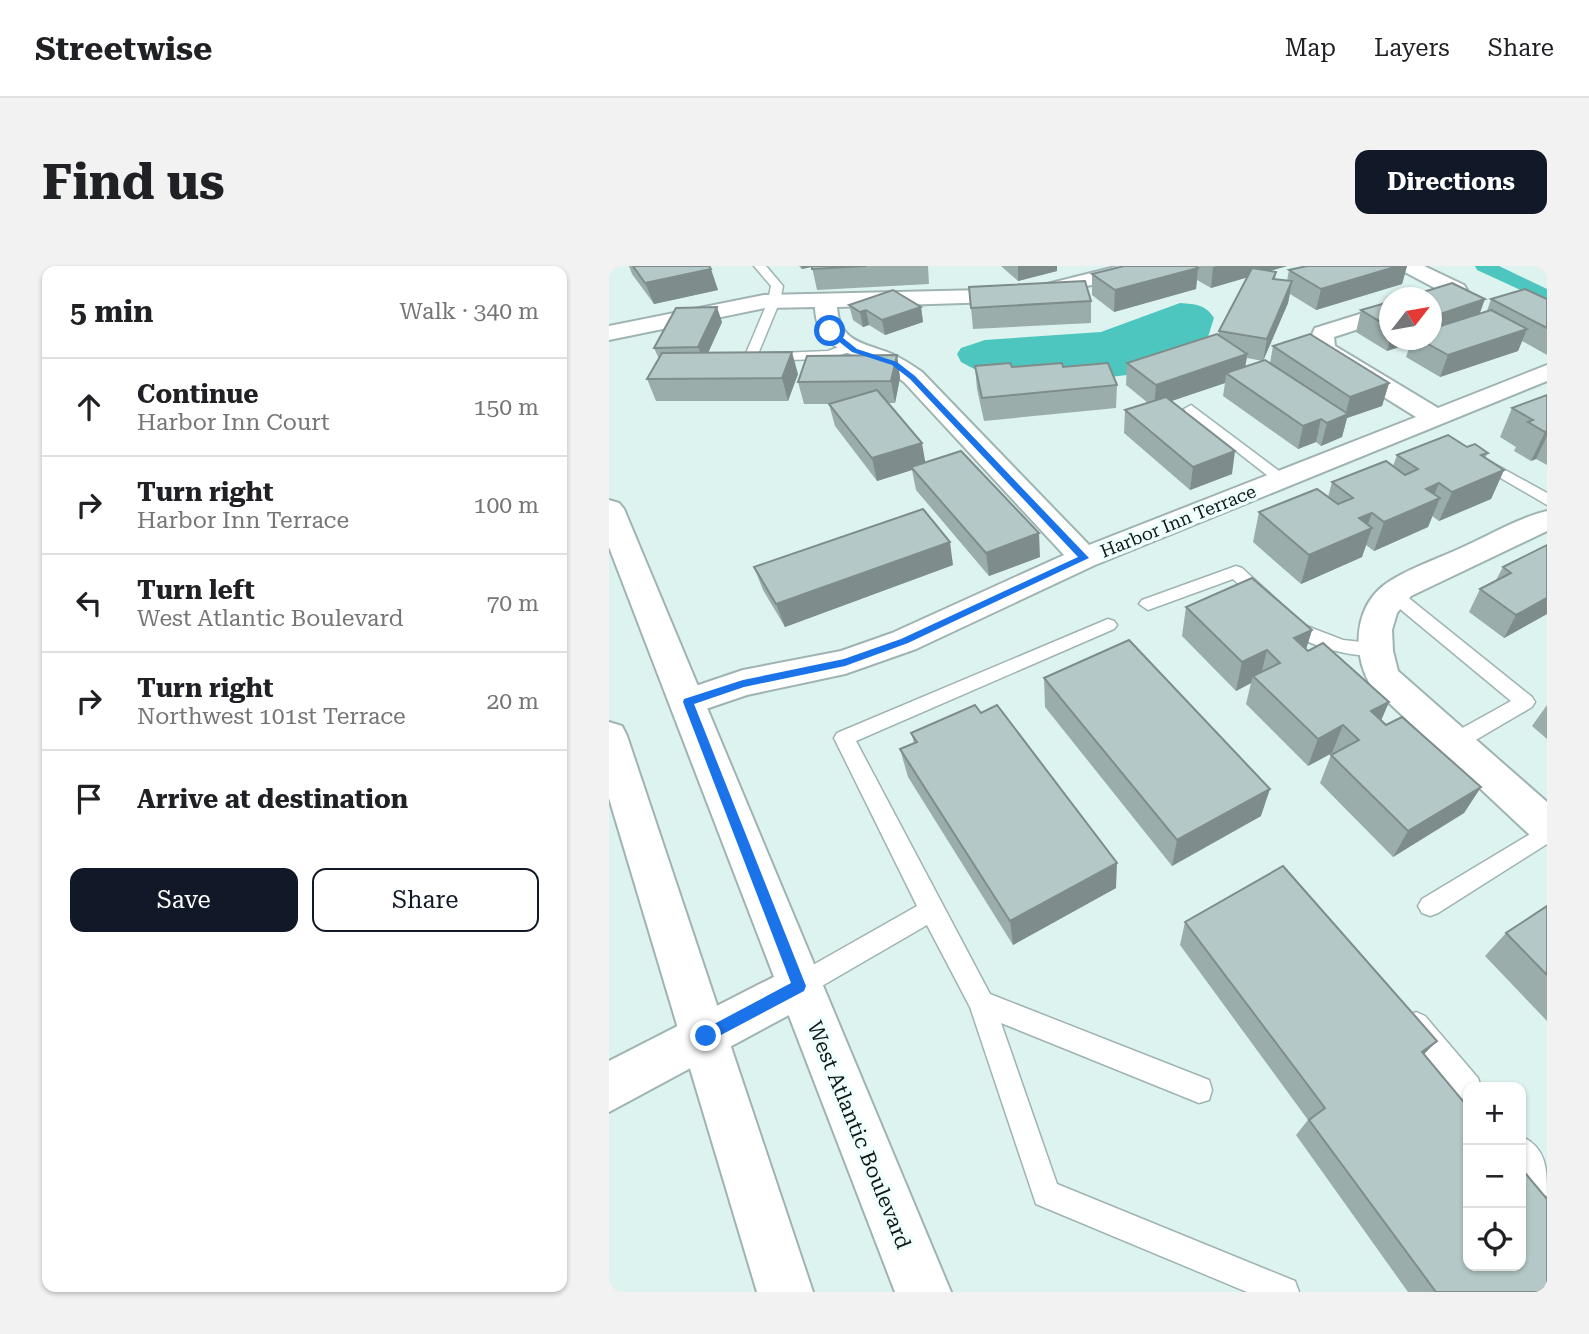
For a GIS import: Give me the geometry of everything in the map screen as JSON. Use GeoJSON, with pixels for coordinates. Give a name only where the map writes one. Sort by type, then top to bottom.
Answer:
{"type":"FeatureCollection","features":[{"type":"Feature","properties":{"kind":"street"},"geometry":{"type":"LineString","coordinates":[[609,320],[729,312],[769,301],[825,300],[956,288],[1027,295],[1144,266]]}},
{"type":"Feature","properties":{"kind":"street"},"geometry":{"type":"LineString","coordinates":[[1408,266],[1456,290],[1442,294]]}},
{"type":"Feature","properties":{"kind":"street"},"geometry":{"type":"LineString","coordinates":[[825,300],[825,319],[830,331],[850,347],[894,364],[913,377],[1084,558]]}},
{"type":"Feature","properties":{"kind":"street"},"geometry":{"type":"LineString","coordinates":[[1379,315],[1323,333],[1323,349],[1436,418]]}},
{"type":"Feature","properties":{"kind":"street"},"geometry":{"type":"LineString","coordinates":[[609,333],[639,319]]}},
{"type":"Feature","properties":{"kind":"street","name":"Harbor Inn Terrace"},"geometry":{"type":"LineString","coordinates":[[688,702],[743,683],[845,662],[881,650],[1084,558],[1547,372]]}},
{"type":"Feature","properties":{"kind":"street","name":"West Atlantic Boulevard"},"geometry":{"type":"LineString","coordinates":[[609,509],[923,1292]]}},
{"type":"Feature","properties":{"kind":"street"},"geometry":{"type":"LineString","coordinates":[[1547,520],[1400,589],[1374,624],[1374,649],[1383,677],[1547,826]]}},
{"type":"Feature","properties":{"kind":"street"},"geometry":{"type":"LineString","coordinates":[[609,736],[785,1292]]}},
{"type":"Feature","properties":{"kind":"street"},"geometry":{"type":"LineString","coordinates":[[609,1087],[799,986]]}},
{"type":"Feature","properties":{"kind":"lane"},"geometry":{"type":"LineString","coordinates":[[760,266],[777,286],[769,301],[750,358],[830,355],[850,347]]}},
{"type":"Feature","properties":{"kind":"lane"},"geometry":{"type":"LineString","coordinates":[[1191,409],[1282,480]]}},
{"type":"Feature","properties":{"kind":"lane"},"geometry":{"type":"LineString","coordinates":[[1461,449],[1547,500]]}},
{"type":"Feature","properties":{"kind":"lane"},"geometry":{"type":"LineString","coordinates":[[1148,604],[1236,572],[1298,629],[1341,646],[1374,649]]}},
{"type":"Feature","properties":{"kind":"lane"},"geometry":{"type":"LineString","coordinates":[[1394,595],[1525,702],[1455,742]]}},
{"type":"Feature","properties":{"kind":"lane"},"geometry":{"type":"LineString","coordinates":[[1108,625],[844,738],[981,1003],[1046,1194],[1284,1292]]}},
{"type":"Feature","properties":{"kind":"lane"},"geometry":{"type":"LineString","coordinates":[[1430,906],[1547,833]]}},
{"type":"Feature","properties":{"kind":"lane"},"geometry":{"type":"LineString","coordinates":[[799,986],[931,910]]}},
{"type":"Feature","properties":{"kind":"lane"},"geometry":{"type":"LineString","coordinates":[[981,1003],[1199,1090]]}},
{"type":"Feature","properties":{"kind":"lane"},"geometry":{"type":"LineString","coordinates":[[1399,1005],[1464,1082]]}},
{"type":"Feature","properties":{"kind":"lane"},"geometry":{"type":"LineString","coordinates":[[1526,1156],[1547,1182]]}},
{"type":"Feature","properties":{"kind":"water"},"geometry":{"type":"Polygon","coordinates":[[[1180,303],[1200,306],[1208,310],[1214,318],[1206,343],[1142,373],[1111,377],[976,370],[961,362],[957,354],[961,348],[985,340],[1101,332],[1180,303]]]}},
{"type":"Feature","properties":{"kind":"building"},"geometry":{"type":"Polygon","coordinates":[[[633,266],[709,266],[711,269],[645,283],[633,266]]]}},
{"type":"Feature","properties":{"kind":"building"},"geometry":{"type":"Polygon","coordinates":[[[812,266],[866,266],[812,269],[812,266]]]}},
{"type":"Feature","properties":{"kind":"building"},"geometry":{"type":"Polygon","coordinates":[[[1124,266],[1198,268],[1115,290],[1092,274],[1124,266]]]}},
{"type":"Feature","properties":{"kind":"building"},"geometry":{"type":"Polygon","coordinates":[[[1307,266],[1398,266],[1321,289],[1289,270],[1307,266]]]}},
{"type":"Feature","properties":{"kind":"building"},"geometry":{"type":"Polygon","coordinates":[[[1252,268],[1276,272],[1273,279],[1292,281],[1267,339],[1219,331],[1252,268]]]}},
{"type":"Feature","properties":{"kind":"building"},"geometry":{"type":"Polygon","coordinates":[[[1085,281],[1091,301],[971,308],[969,287],[1085,281]]]}},
{"type":"Feature","properties":{"kind":"building"},"geometry":{"type":"Polygon","coordinates":[[[1452,283],[1485,299],[1442,313],[1442,287],[1439,287],[1452,283]]]}},
{"type":"Feature","properties":{"kind":"building"},"geometry":{"type":"Polygon","coordinates":[[[1525,289],[1547,299],[1547,328],[1491,299],[1525,289]]]}},
{"type":"Feature","properties":{"kind":"building"},"geometry":{"type":"Polygon","coordinates":[[[893,290],[921,307],[882,320],[866,310],[860,312],[849,305],[893,290]]]}},
{"type":"Feature","properties":{"kind":"building"},"geometry":{"type":"Polygon","coordinates":[[[1379,305],[1379,321],[1361,310],[1379,305]]]}},
{"type":"Feature","properties":{"kind":"building"},"geometry":{"type":"Polygon","coordinates":[[[717,307],[698,347],[654,348],[676,308],[717,307]]]}},
{"type":"Feature","properties":{"kind":"building"},"geometry":{"type":"Polygon","coordinates":[[[1491,310],[1527,329],[1448,355],[1439,350],[1442,350],[1442,326],[1491,310]]]}},
{"type":"Feature","properties":{"kind":"building"},"geometry":{"type":"Polygon","coordinates":[[[1217,334],[1247,354],[1156,385],[1127,363],[1217,334]]]}},
{"type":"Feature","properties":{"kind":"building"},"geometry":{"type":"Polygon","coordinates":[[[1310,334],[1389,383],[1350,397],[1273,346],[1310,334]]]}},
{"type":"Feature","properties":{"kind":"building"},"geometry":{"type":"Polygon","coordinates":[[[792,352],[782,378],[647,379],[662,353],[792,352]]]}},
{"type":"Feature","properties":{"kind":"building"},"geometry":{"type":"Polygon","coordinates":[[[897,355],[891,381],[798,382],[807,356],[897,355]]]}},
{"type":"Feature","properties":{"kind":"building"},"geometry":{"type":"Polygon","coordinates":[[[1265,360],[1348,414],[1327,423],[1321,419],[1303,426],[1226,373],[1265,360]]]}},
{"type":"Feature","properties":{"kind":"building"},"geometry":{"type":"Polygon","coordinates":[[[1010,363],[1012,367],[1062,363],[1063,367],[1108,363],[1117,385],[982,398],[975,366],[1010,363]]]}},
{"type":"Feature","properties":{"kind":"building"},"geometry":{"type":"Polygon","coordinates":[[[877,390],[922,443],[872,458],[829,404],[877,390]]]}},
{"type":"Feature","properties":{"kind":"building"},"geometry":{"type":"Polygon","coordinates":[[[1547,395],[1545,432],[1528,422],[1533,420],[1512,408],[1547,395]]]}},
{"type":"Feature","properties":{"kind":"building"},"geometry":{"type":"Polygon","coordinates":[[[1166,397],[1235,451],[1193,467],[1125,410],[1166,397]]]}},
{"type":"Feature","properties":{"kind":"building"},"geometry":{"type":"Polygon","coordinates":[[[1448,435],[1467,447],[1475,444],[1488,453],[1481,455],[1504,470],[1452,492],[1439,483],[1426,489],[1440,498],[1384,522],[1372,513],[1359,518],[1372,528],[1309,555],[1259,512],[1317,489],[1338,504],[1353,498],[1332,482],[1386,461],[1405,475],[1418,469],[1397,455],[1448,435]]]}},
{"type":"Feature","properties":{"kind":"building"},"geometry":{"type":"Polygon","coordinates":[[[961,451],[1039,533],[986,553],[911,467],[961,451]]]}},
{"type":"Feature","properties":{"kind":"building"},"geometry":{"type":"Polygon","coordinates":[[[923,509],[950,542],[776,604],[754,567],[923,509]]]}},
{"type":"Feature","properties":{"kind":"building"},"geometry":{"type":"Polygon","coordinates":[[[1547,545],[1547,598],[1516,615],[1480,589],[1511,573],[1503,567],[1547,545]]]}},
{"type":"Feature","properties":{"kind":"building"},"geometry":{"type":"Polygon","coordinates":[[[1252,578],[1312,630],[1294,638],[1308,651],[1323,643],[1389,702],[1371,711],[1386,725],[1402,717],[1481,787],[1408,831],[1331,755],[1359,740],[1343,725],[1318,739],[1253,676],[1280,663],[1267,650],[1242,662],[1186,607],[1252,578]]]}},
{"type":"Feature","properties":{"kind":"building"},"geometry":{"type":"Polygon","coordinates":[[[1129,640],[1270,789],[1177,840],[1044,678],[1129,640]]]}},
{"type":"Feature","properties":{"kind":"building"},"geometry":{"type":"Polygon","coordinates":[[[975,705],[981,713],[997,705],[1117,863],[1010,921],[900,749],[917,742],[911,733],[975,705]]]}},
{"type":"Feature","properties":{"kind":"building"},"geometry":{"type":"Polygon","coordinates":[[[1283,866],[1437,1041],[1422,1052],[1463,1101],[1463,1271],[1526,1271],[1526,1174],[1547,1199],[1547,1292],[1436,1292],[1309,1120],[1325,1108],[1185,922],[1283,866]]]}},
{"type":"Feature","properties":{"kind":"building"},"geometry":{"type":"Polygon","coordinates":[[[1547,906],[1547,975],[1506,933],[1547,906]]]}},
{"type":"Feature","properties":{"kind":"waterway"},"geometry":{"type":"LineString","coordinates":[[1484,266],[1547,296]]}},
{"type":"Feature","properties":{"kind":"route"},"geometry":{"type":"LineString","coordinates":[[706,1036],[799,986],[688,702],[743,683],[845,662],[904,641],[1084,558],[913,377],[894,364],[855,351],[830,331]]}}]}
